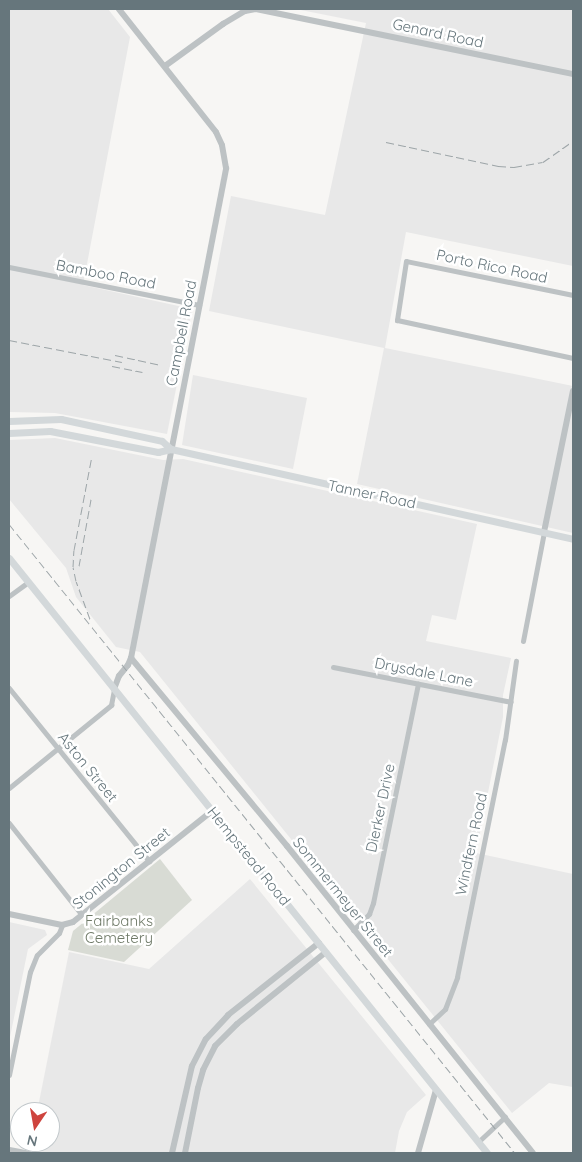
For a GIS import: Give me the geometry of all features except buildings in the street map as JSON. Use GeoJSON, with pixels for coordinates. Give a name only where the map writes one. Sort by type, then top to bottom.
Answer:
{"type":"FeatureCollection","features":[{"type":"Feature","properties":{"kind":"main road"},"geometry":{"type":"LineString","coordinates":[[9,421],[60,419],[162,441],[170,449]]}},
{"type":"Feature","properties":{"kind":"main road"},"geometry":{"type":"LineString","coordinates":[[91,438],[93,426]]}},
{"type":"Feature","properties":{"kind":"main road"},"geometry":{"type":"LineString","coordinates":[[9,433],[50,432],[91,438],[158,452],[170,449]]}},
{"type":"Feature","properties":{"kind":"main road","name":"Tanner Road"},"geometry":{"type":"LineString","coordinates":[[170,449],[573,538]]}},
{"type":"Feature","properties":{"kind":"main road","name":"Hempstead Road"},"geometry":{"type":"LineString","coordinates":[[9,559],[487,1153]]}},
{"type":"Feature","properties":{"kind":"street","name":"Campbell Road"},"geometry":{"type":"LineString","coordinates":[[114,689],[119,676],[131,658],[170,449],[225,177],[225,158],[216,132],[119,9]]}},
{"type":"Feature","properties":{"kind":"street","name":"Genard Road"},"geometry":{"type":"LineString","coordinates":[[165,66],[223,24],[246,11],[256,9],[573,74]]}},
{"type":"Feature","properties":{"kind":"street","name":"Porto Rico Road"},"geometry":{"type":"LineString","coordinates":[[573,295],[406,261],[397,320],[573,358]]}},
{"type":"Feature","properties":{"kind":"street","name":"Bamboo Road"},"geometry":{"type":"LineString","coordinates":[[9,267],[199,305]]}},
{"type":"Feature","properties":{"kind":"street"},"geometry":{"type":"LineString","coordinates":[[524,641],[573,391]]}},
{"type":"Feature","properties":{"kind":"street"},"geometry":{"type":"LineString","coordinates":[[9,596],[28,582]]}},
{"type":"Feature","properties":{"kind":"street","name":"Sommermeyer Street"},"geometry":{"type":"LineString","coordinates":[[131,658],[156,686],[533,1153]]}},
{"type":"Feature","properties":{"kind":"street","name":"Windfern Road"},"geometry":{"type":"LineString","coordinates":[[429,1024],[445,1009],[457,977],[505,740],[516,661]]}},
{"type":"Feature","properties":{"kind":"street","name":"Drysdale Lane"},"geometry":{"type":"LineString","coordinates":[[333,667],[511,702]]}},
{"type":"Feature","properties":{"kind":"street","name":"Dierker Drive"},"geometry":{"type":"LineString","coordinates":[[353,930],[369,914],[373,903],[418,684]]}},
{"type":"Feature","properties":{"kind":"street","name":"Aston Street"},"geometry":{"type":"LineString","coordinates":[[9,688],[149,861]]}},
{"type":"Feature","properties":{"kind":"street"},"geometry":{"type":"LineString","coordinates":[[9,788],[111,705],[114,689]]}},
{"type":"Feature","properties":{"kind":"street","name":"Stonington Street"},"geometry":{"type":"LineString","coordinates":[[9,914],[62,925],[73,922],[212,810]]}},
{"type":"Feature","properties":{"kind":"street"},"geometry":{"type":"LineString","coordinates":[[9,824],[82,915]]}},
{"type":"Feature","properties":{"kind":"street"},"geometry":{"type":"LineString","coordinates":[[9,1075],[33,962],[44,946],[59,933],[62,925]]}},
{"type":"Feature","properties":{"kind":"street"},"geometry":{"type":"LineString","coordinates":[[172,1153],[192,1066],[206,1039],[238,1008],[318,943]]}},
{"type":"Feature","properties":{"kind":"street"},"geometry":{"type":"LineString","coordinates":[[185,1153],[203,1070],[215,1046],[246,1016],[326,952]]}},
{"type":"Feature","properties":{"kind":"street"},"geometry":{"type":"LineString","coordinates":[[238,1008],[246,1016]]}},
{"type":"Feature","properties":{"kind":"street"},"geometry":{"type":"LineString","coordinates":[[192,1066],[203,1070]]}},
{"type":"Feature","properties":{"kind":"street"},"geometry":{"type":"LineString","coordinates":[[418,1153],[436,1090]]}},
{"type":"Feature","properties":{"kind":"street"},"geometry":{"type":"LineString","coordinates":[[180,1116],[191,1121]]}},
{"type":"Feature","properties":{"kind":"street"},"geometry":{"type":"LineString","coordinates":[[478,1142],[505,1117]]}},
{"type":"Feature","properties":{"kind":"street"},"geometry":{"type":"LineString","coordinates":[[9,1149],[29,1153]]}},
{"type":"Feature","properties":{"kind":"shaded area"},"geometry":{"type":"Polygon","coordinates":[[[9,9],[108,9],[130,37],[83,285],[192,309],[167,434],[55,413],[9,412],[9,9]]]}},
{"type":"Feature","properties":{"kind":"shaded area"},"geometry":{"type":"Polygon","coordinates":[[[296,9],[573,9],[573,266],[406,232],[385,348],[573,386],[573,533],[357,484],[384,348],[209,311],[231,196],[325,215],[366,23],[296,9]]]}},
{"type":"Feature","properties":{"kind":"shaded area"},"geometry":{"type":"Polygon","coordinates":[[[193,375],[307,398],[293,469],[182,445],[193,375]]]}},
{"type":"Feature","properties":{"kind":"shaded area"},"geometry":{"type":"Polygon","coordinates":[[[55,438],[163,460],[183,459],[477,524],[456,620],[432,615],[426,641],[511,658],[503,695],[503,717],[476,853],[573,874],[573,1087],[549,1083],[512,1113],[140,652],[116,647],[76,597],[66,568],[9,499],[9,440],[55,438]]]}},
{"type":"Feature","properties":{"kind":"shaded area"},"geometry":{"type":"Polygon","coordinates":[[[250,879],[426,1095],[407,1112],[399,1131],[395,1153],[29,1153],[60,1152],[60,1102],[39,1102],[69,952],[149,969],[250,879]]]}},
{"type":"Feature","properties":{"kind":"shaded area"},"geometry":{"type":"Polygon","coordinates":[[[9,922],[45,930],[47,935],[28,949],[9,1042],[9,922]]]}},
{"type":"Feature","properties":{"kind":"green space","name":"Fairbanks Cemetery"},"geometry":{"type":"Polygon","coordinates":[[[160,859],[192,900],[124,962],[68,950],[73,931],[160,859]]]}},
{"type":"Feature","properties":{"kind":"railway"},"geometry":{"type":"LineString","coordinates":[[386,142],[498,166],[514,167],[543,162],[573,141]]}},
{"type":"Feature","properties":{"kind":"railway"},"geometry":{"type":"LineString","coordinates":[[9,340],[122,362]]}},
{"type":"Feature","properties":{"kind":"railway"},"geometry":{"type":"LineString","coordinates":[[115,355],[161,365]]}},
{"type":"Feature","properties":{"kind":"railway"},"geometry":{"type":"LineString","coordinates":[[112,366],[142,372]]}},
{"type":"Feature","properties":{"kind":"railway"},"geometry":{"type":"LineString","coordinates":[[90,619],[73,567],[74,550],[92,456]]}},
{"type":"Feature","properties":{"kind":"railway"},"geometry":{"type":"LineString","coordinates":[[79,566],[91,499]]}},
{"type":"Feature","properties":{"kind":"railway"},"geometry":{"type":"LineString","coordinates":[[9,524],[515,1153]]}}]}
